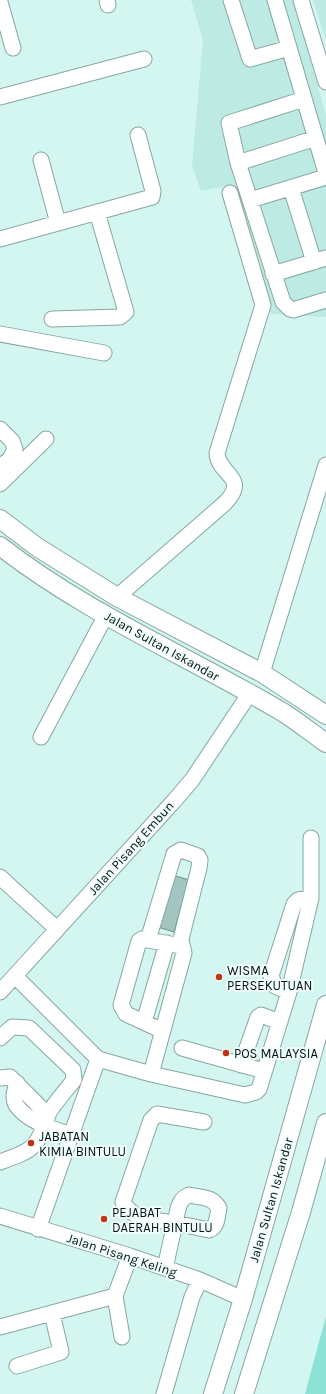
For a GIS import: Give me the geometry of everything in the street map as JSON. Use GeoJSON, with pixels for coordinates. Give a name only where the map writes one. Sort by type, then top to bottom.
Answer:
{"type":"FeatureCollection","features":[{"type":"Feature","properties":{"kind":"main road","name":"Jalan Sultan Iskandar"},"geometry":{"type":"LineString","coordinates":[[0,519],[37,547],[117,597],[262,672],[326,715]]}},
{"type":"Feature","properties":{"kind":"main road","name":"Jalan Sultan Iskandar"},"geometry":{"type":"LineString","coordinates":[[0,546],[28,568],[106,615],[286,714],[326,743]]}},
{"type":"Feature","properties":{"kind":"main road","name":"Jalan Sultan Iskandar"},"geometry":{"type":"LineString","coordinates":[[213,1394],[244,1299],[326,1005]]}},
{"type":"Feature","properties":{"kind":"main road"},"geometry":{"type":"LineString","coordinates":[[244,1394],[301,1212],[326,1123]]}},
{"type":"Feature","properties":{"kind":"street"},"geometry":{"type":"LineString","coordinates":[[231,0],[250,59],[289,48]]}},
{"type":"Feature","properties":{"kind":"street"},"geometry":{"type":"LineString","coordinates":[[275,0],[326,173]]}},
{"type":"Feature","properties":{"kind":"street"},"geometry":{"type":"LineString","coordinates":[[301,0],[326,82]]}},
{"type":"Feature","properties":{"kind":"street"},"geometry":{"type":"LineString","coordinates":[[0,2],[13,48]]}},
{"type":"Feature","properties":{"kind":"street"},"geometry":{"type":"LineString","coordinates":[[0,97],[144,58]]}},
{"type":"Feature","properties":{"kind":"street"},"geometry":{"type":"LineString","coordinates":[[304,99],[229,123],[238,163],[273,274],[283,300],[290,309],[293,310],[326,300]]}},
{"type":"Feature","properties":{"kind":"street"},"geometry":{"type":"LineString","coordinates":[[0,239],[153,196],[138,135]]}},
{"type":"Feature","properties":{"kind":"street"},"geometry":{"type":"LineString","coordinates":[[238,163],[316,138]]}},
{"type":"Feature","properties":{"kind":"street"},"geometry":{"type":"LineString","coordinates":[[41,160],[58,223]]}},
{"type":"Feature","properties":{"kind":"street"},"geometry":{"type":"LineString","coordinates":[[250,200],[326,177]]}},
{"type":"Feature","properties":{"kind":"street"},"geometry":{"type":"LineString","coordinates":[[273,274],[320,260],[291,188]]}},
{"type":"Feature","properties":{"kind":"street"},"geometry":{"type":"LineString","coordinates":[[117,597],[232,495],[235,487],[233,480],[220,461],[217,453],[263,305],[230,193]]}},
{"type":"Feature","properties":{"kind":"street"},"geometry":{"type":"LineString","coordinates":[[52,320],[120,317],[126,312],[97,212]]}},
{"type":"Feature","properties":{"kind":"street"},"geometry":{"type":"LineString","coordinates":[[263,305],[283,300]]}},
{"type":"Feature","properties":{"kind":"street"},"geometry":{"type":"LineString","coordinates":[[0,334],[104,353]]}},
{"type":"Feature","properties":{"kind":"street"},"geometry":{"type":"LineString","coordinates":[[0,429],[12,442],[15,449],[10,459],[0,466]]}},
{"type":"Feature","properties":{"kind":"street"},"geometry":{"type":"LineString","coordinates":[[0,484],[46,439]]}},
{"type":"Feature","properties":{"kind":"street"},"geometry":{"type":"LineString","coordinates":[[262,672],[326,465]]}},
{"type":"Feature","properties":{"kind":"street"},"geometry":{"type":"LineString","coordinates":[[41,737],[106,615]]}},
{"type":"Feature","properties":{"kind":"street","name":"Jalan Pisang Embun"},"geometry":{"type":"LineString","coordinates":[[0,992],[174,802],[192,780],[250,693]]}},
{"type":"Feature","properties":{"kind":"street"},"geometry":{"type":"LineString","coordinates":[[15,976],[98,1059],[151,1074],[245,1095],[256,1092],[259,1089],[289,992],[311,898],[311,838]]}},
{"type":"Feature","properties":{"kind":"street"},"geometry":{"type":"LineString","coordinates":[[148,940],[174,854],[181,850],[198,856],[200,860],[182,935],[182,946],[184,953],[151,1074]]}},
{"type":"Feature","properties":{"kind":"street"},"geometry":{"type":"LineString","coordinates":[[0,877],[57,929]]}},
{"type":"Feature","properties":{"kind":"street"},"geometry":{"type":"LineString","coordinates":[[289,992],[275,986],[272,976],[294,904],[298,900],[311,898]]}},
{"type":"Feature","properties":{"kind":"street"},"geometry":{"type":"LineString","coordinates":[[163,1031],[126,1014],[121,1006],[139,941],[142,939],[182,946]]}},
{"type":"Feature","properties":{"kind":"street"},"geometry":{"type":"LineString","coordinates":[[144,1022],[167,943]]}},
{"type":"Feature","properties":{"kind":"street"},"geometry":{"type":"LineString","coordinates":[[241,1065],[258,1017],[261,1015],[280,1022]]}},
{"type":"Feature","properties":{"kind":"street"},"geometry":{"type":"LineString","coordinates":[[0,1038],[12,1027],[29,1028],[73,1070],[74,1080],[47,1120],[37,1142],[28,1152],[0,1162]]}},
{"type":"Feature","properties":{"kind":"street"},"geometry":{"type":"LineString","coordinates":[[182,1048],[264,1071]]}},
{"type":"Feature","properties":{"kind":"street"},"geometry":{"type":"LineString","coordinates":[[38,1229],[98,1059]]}},
{"type":"Feature","properties":{"kind":"street"},"geometry":{"type":"LineString","coordinates":[[0,1078],[10,1077],[17,1083],[47,1120],[72,1136]]}},
{"type":"Feature","properties":{"kind":"street"},"geometry":{"type":"LineString","coordinates":[[165,1268],[175,1223],[137,1216],[127,1210],[123,1202],[151,1120],[157,1114],[204,1122]]}},
{"type":"Feature","properties":{"kind":"street","name":"Jalan Pisang Keling"},"geometry":{"type":"LineString","coordinates":[[0,1216],[38,1229],[130,1256],[200,1280],[244,1299]]}},
{"type":"Feature","properties":{"kind":"street"},"geometry":{"type":"LineString","coordinates":[[122,1337],[114,1296],[130,1256]]}},
{"type":"Feature","properties":{"kind":"street"},"geometry":{"type":"LineString","coordinates":[[164,1394],[192,1297],[200,1280]]}},
{"type":"Feature","properties":{"kind":"street"},"geometry":{"type":"LineString","coordinates":[[0,1327],[114,1296]]}},
{"type":"Feature","properties":{"kind":"street"},"geometry":{"type":"LineString","coordinates":[[16,1366],[61,1352],[52,1313]]}},
{"type":"Feature","properties":{"kind":"shaded area"},"geometry":{"type":"Polygon","coordinates":[[[191,0],[294,0],[326,115],[326,317],[271,314],[230,185],[201,191],[192,165],[203,40],[191,0]]]}},
{"type":"Feature","properties":{"kind":"shaded area"},"geometry":{"type":"Polygon","coordinates":[[[313,0],[326,0],[326,41],[313,0]]]}},
{"type":"Feature","properties":{"kind":"green space"},"geometry":{"type":"Polygon","coordinates":[[[326,1316],[326,1394],[305,1394],[326,1316]]]}},
{"type":"Feature","properties":{"kind":"building"},"geometry":{"type":"Polygon","coordinates":[[[173,875],[189,880],[174,932],[158,927],[173,875]]]}},
{"type":"Feature","properties":{"kind":"place","name":"WISMA PERSEKUTUAN"},"geometry":{"type":"Point","coordinates":[219,977]}},
{"type":"Feature","properties":{"kind":"place","name":"POS MALAYSIA"},"geometry":{"type":"Point","coordinates":[226,1053]}},
{"type":"Feature","properties":{"kind":"place","name":"JABATAN KIMIA BINTULU"},"geometry":{"type":"Point","coordinates":[31,1143]}},
{"type":"Feature","properties":{"kind":"place","name":"PEJABAT DAERAH BINTULU"},"geometry":{"type":"Point","coordinates":[104,1219]}}]}
